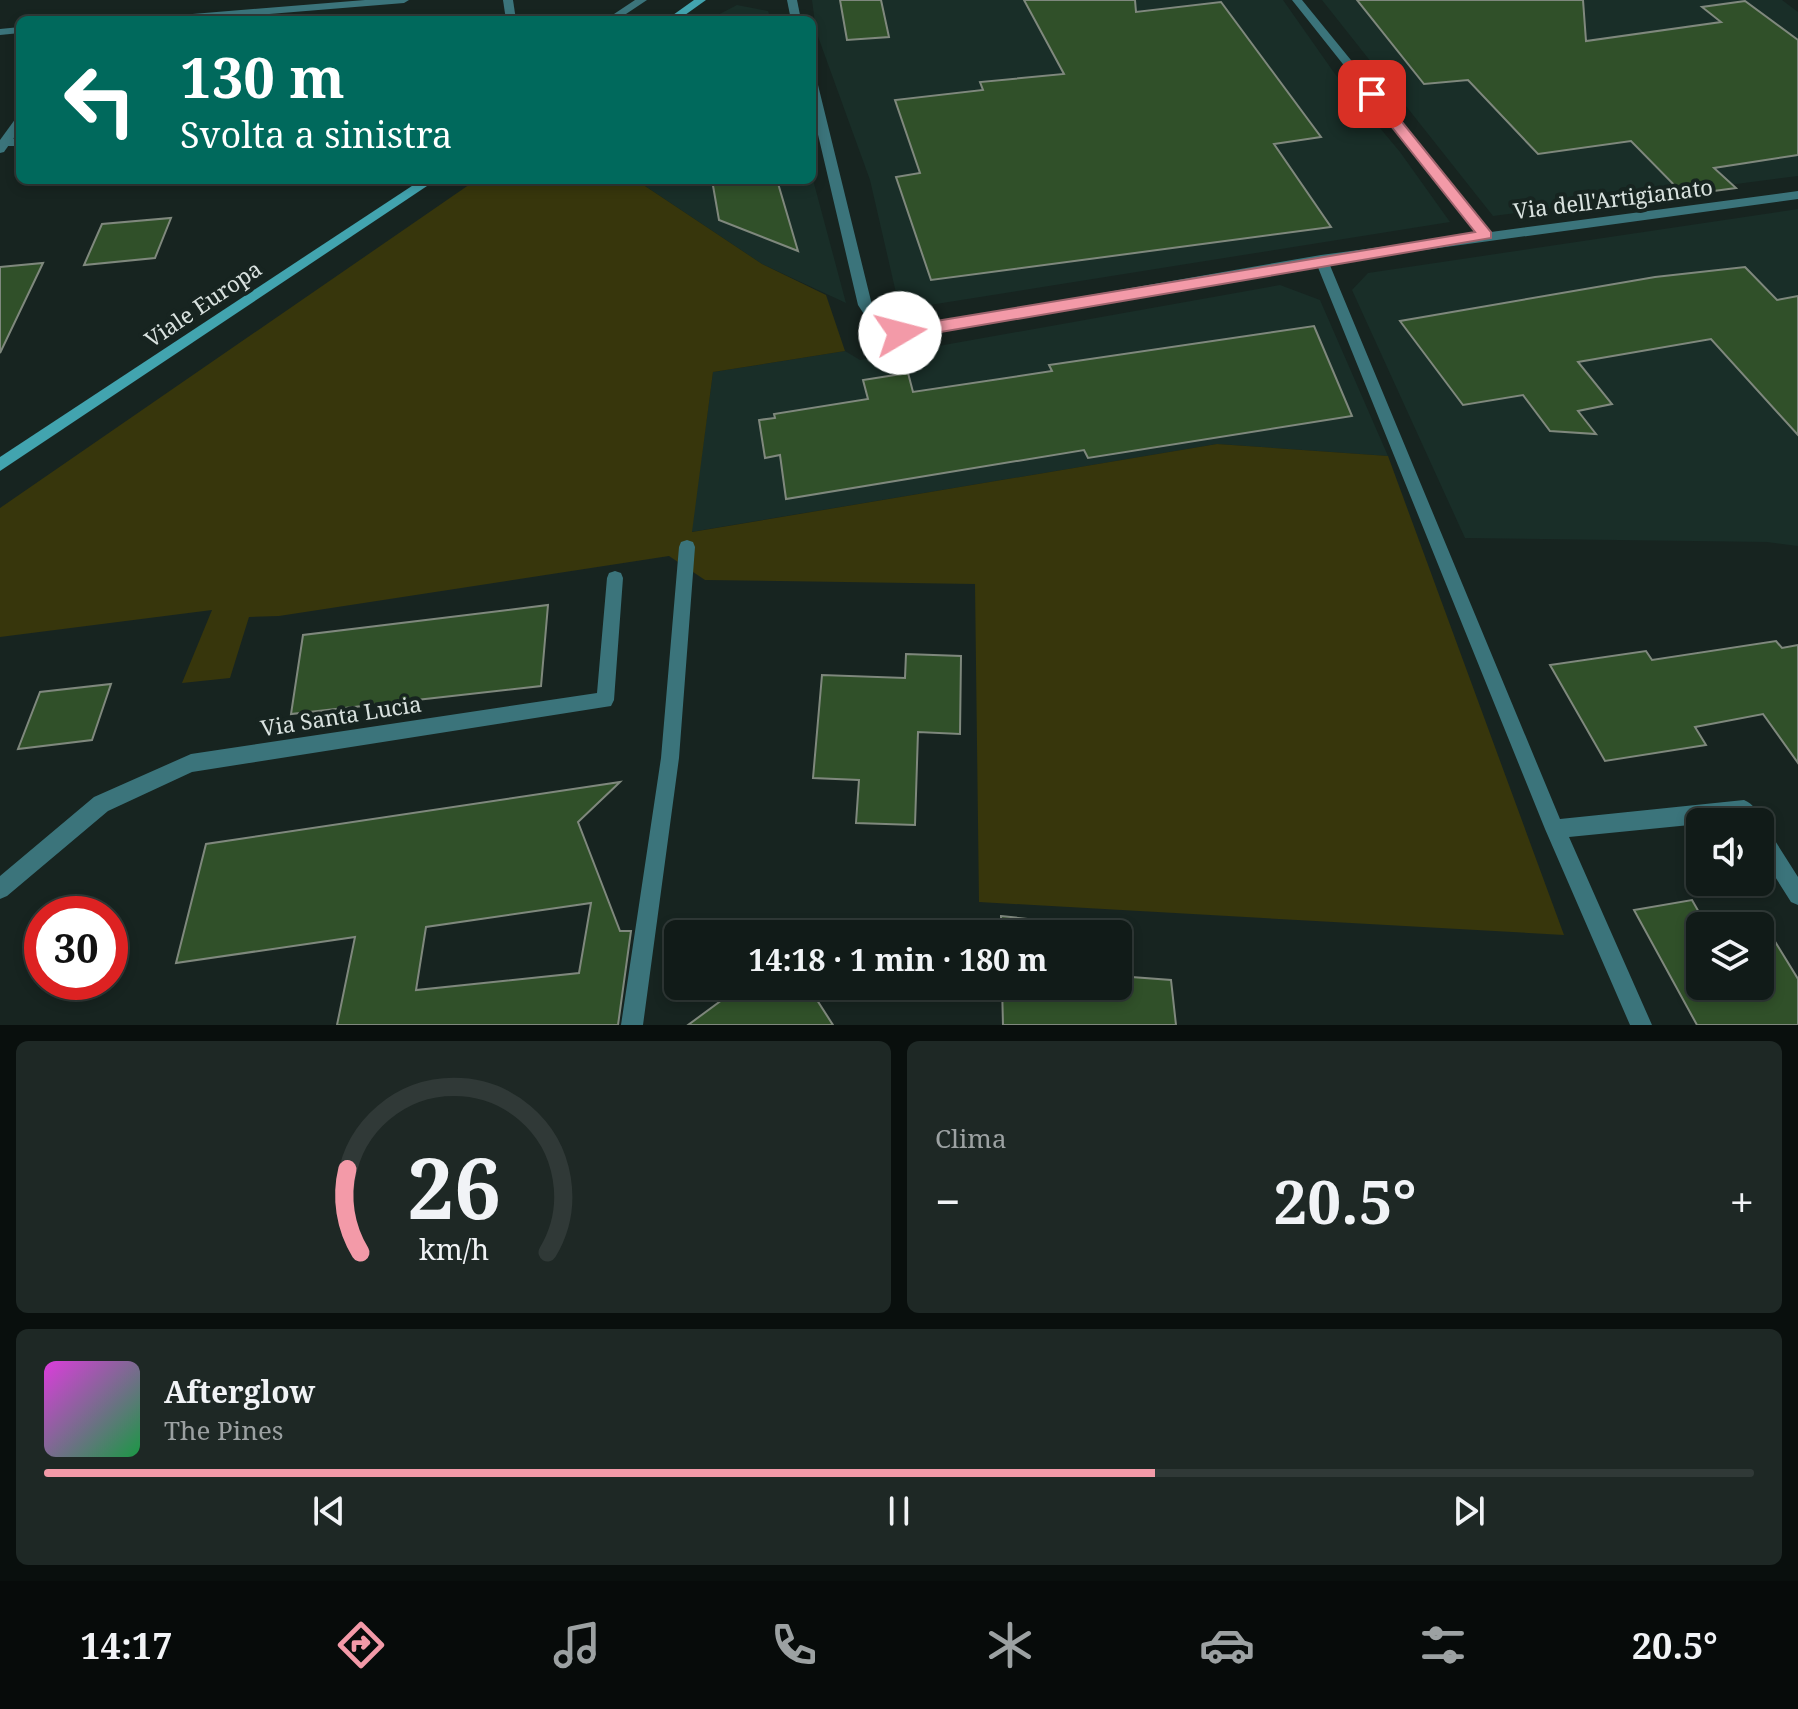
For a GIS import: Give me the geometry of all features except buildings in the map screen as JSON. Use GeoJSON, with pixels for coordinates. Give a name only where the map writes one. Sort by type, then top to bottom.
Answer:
{"type":"FeatureCollection","features":[{"type":"Feature","properties":{"kind":"main road"},"geometry":{"type":"LineString","coordinates":[[677,16],[701,0]]}},
{"type":"Feature","properties":{"kind":"main road","name":"Viale Europa"},"geometry":{"type":"LineString","coordinates":[[0,465],[424,184]]}},
{"type":"Feature","properties":{"kind":"street"},"geometry":{"type":"LineString","coordinates":[[206,16],[404,0]]}},
{"type":"Feature","properties":{"kind":"street"},"geometry":{"type":"LineString","coordinates":[[616,16],[642,0]]}},
{"type":"Feature","properties":{"kind":"street"},"geometry":{"type":"LineString","coordinates":[[776,0],[792,2]]}},
{"type":"Feature","properties":{"kind":"street"},"geometry":{"type":"LineString","coordinates":[[1297,0],[1486,235]]}},
{"type":"Feature","properties":{"kind":"street","name":"Via dell'Artigianato"},"geometry":{"type":"LineString","coordinates":[[816,102],[870,319],[883,328],[900,333],[1321,260],[1486,235],[1798,195]]}},
{"type":"Feature","properties":{"kind":"street"},"geometry":{"type":"LineString","coordinates":[[2,146],[16,126]]}},
{"type":"Feature","properties":{"kind":"street"},"geometry":{"type":"LineString","coordinates":[[1321,260],[1555,829],[1641,1025]]}},
{"type":"Feature","properties":{"kind":"street"},"geometry":{"type":"LineString","coordinates":[[632,1025],[670,758],[687,547]]}},
{"type":"Feature","properties":{"kind":"street","name":"Via Santa Lucia"},"geometry":{"type":"LineString","coordinates":[[0,889],[101,804],[191,763],[605,700],[615,578]]}},
{"type":"Feature","properties":{"kind":"street"},"geometry":{"type":"LineString","coordinates":[[1555,829],[1686,816]]}},
{"type":"Feature","properties":{"kind":"street"},"geometry":{"type":"LineString","coordinates":[[1774,857],[1798,895]]}},
{"type":"Feature","properties":{"kind":"shaded area"},"geometry":{"type":"Polygon","coordinates":[[[812,0],[1283,0],[1335,74],[1400,152],[1450,222],[917,307],[899,306],[870,180],[816,31],[812,0]]]}},
{"type":"Feature","properties":{"kind":"shaded area"},"geometry":{"type":"Polygon","coordinates":[[[1322,0],[1782,0],[1798,12],[1798,176],[1493,216],[1322,0]]]}},
{"type":"Feature","properties":{"kind":"shaded area"},"geometry":{"type":"Polygon","coordinates":[[[737,5],[768,11],[770,16],[716,16],[737,5]]]}},
{"type":"Feature","properties":{"kind":"shaded area"},"geometry":{"type":"Polygon","coordinates":[[[470,184],[642,184],[762,264],[826,295],[845,351],[713,372],[692,532],[1217,444],[1388,456],[1564,935],[979,902],[975,584],[705,580],[669,556],[279,616],[249,617],[230,678],[182,683],[212,610],[0,637],[0,508],[470,184]]]}},
{"type":"Feature","properties":{"kind":"shaded area"},"geometry":{"type":"Polygon","coordinates":[[[642,184],[814,184],[846,303],[762,264],[642,184]]]}},
{"type":"Feature","properties":{"kind":"shaded area"},"geometry":{"type":"Polygon","coordinates":[[[1798,209],[1798,546],[1767,542],[1465,538],[1352,290],[1368,273],[1798,209]]]}},
{"type":"Feature","properties":{"kind":"shaded area"},"geometry":{"type":"Polygon","coordinates":[[[1280,285],[1320,300],[1388,456],[1217,444],[691,532],[713,372],[845,351],[860,360],[1280,285]]]}},
{"type":"Feature","properties":{"kind":"route"},"geometry":{"type":"LineString","coordinates":[[900,333],[1321,260],[1486,235],[1372,94]]}}]}
